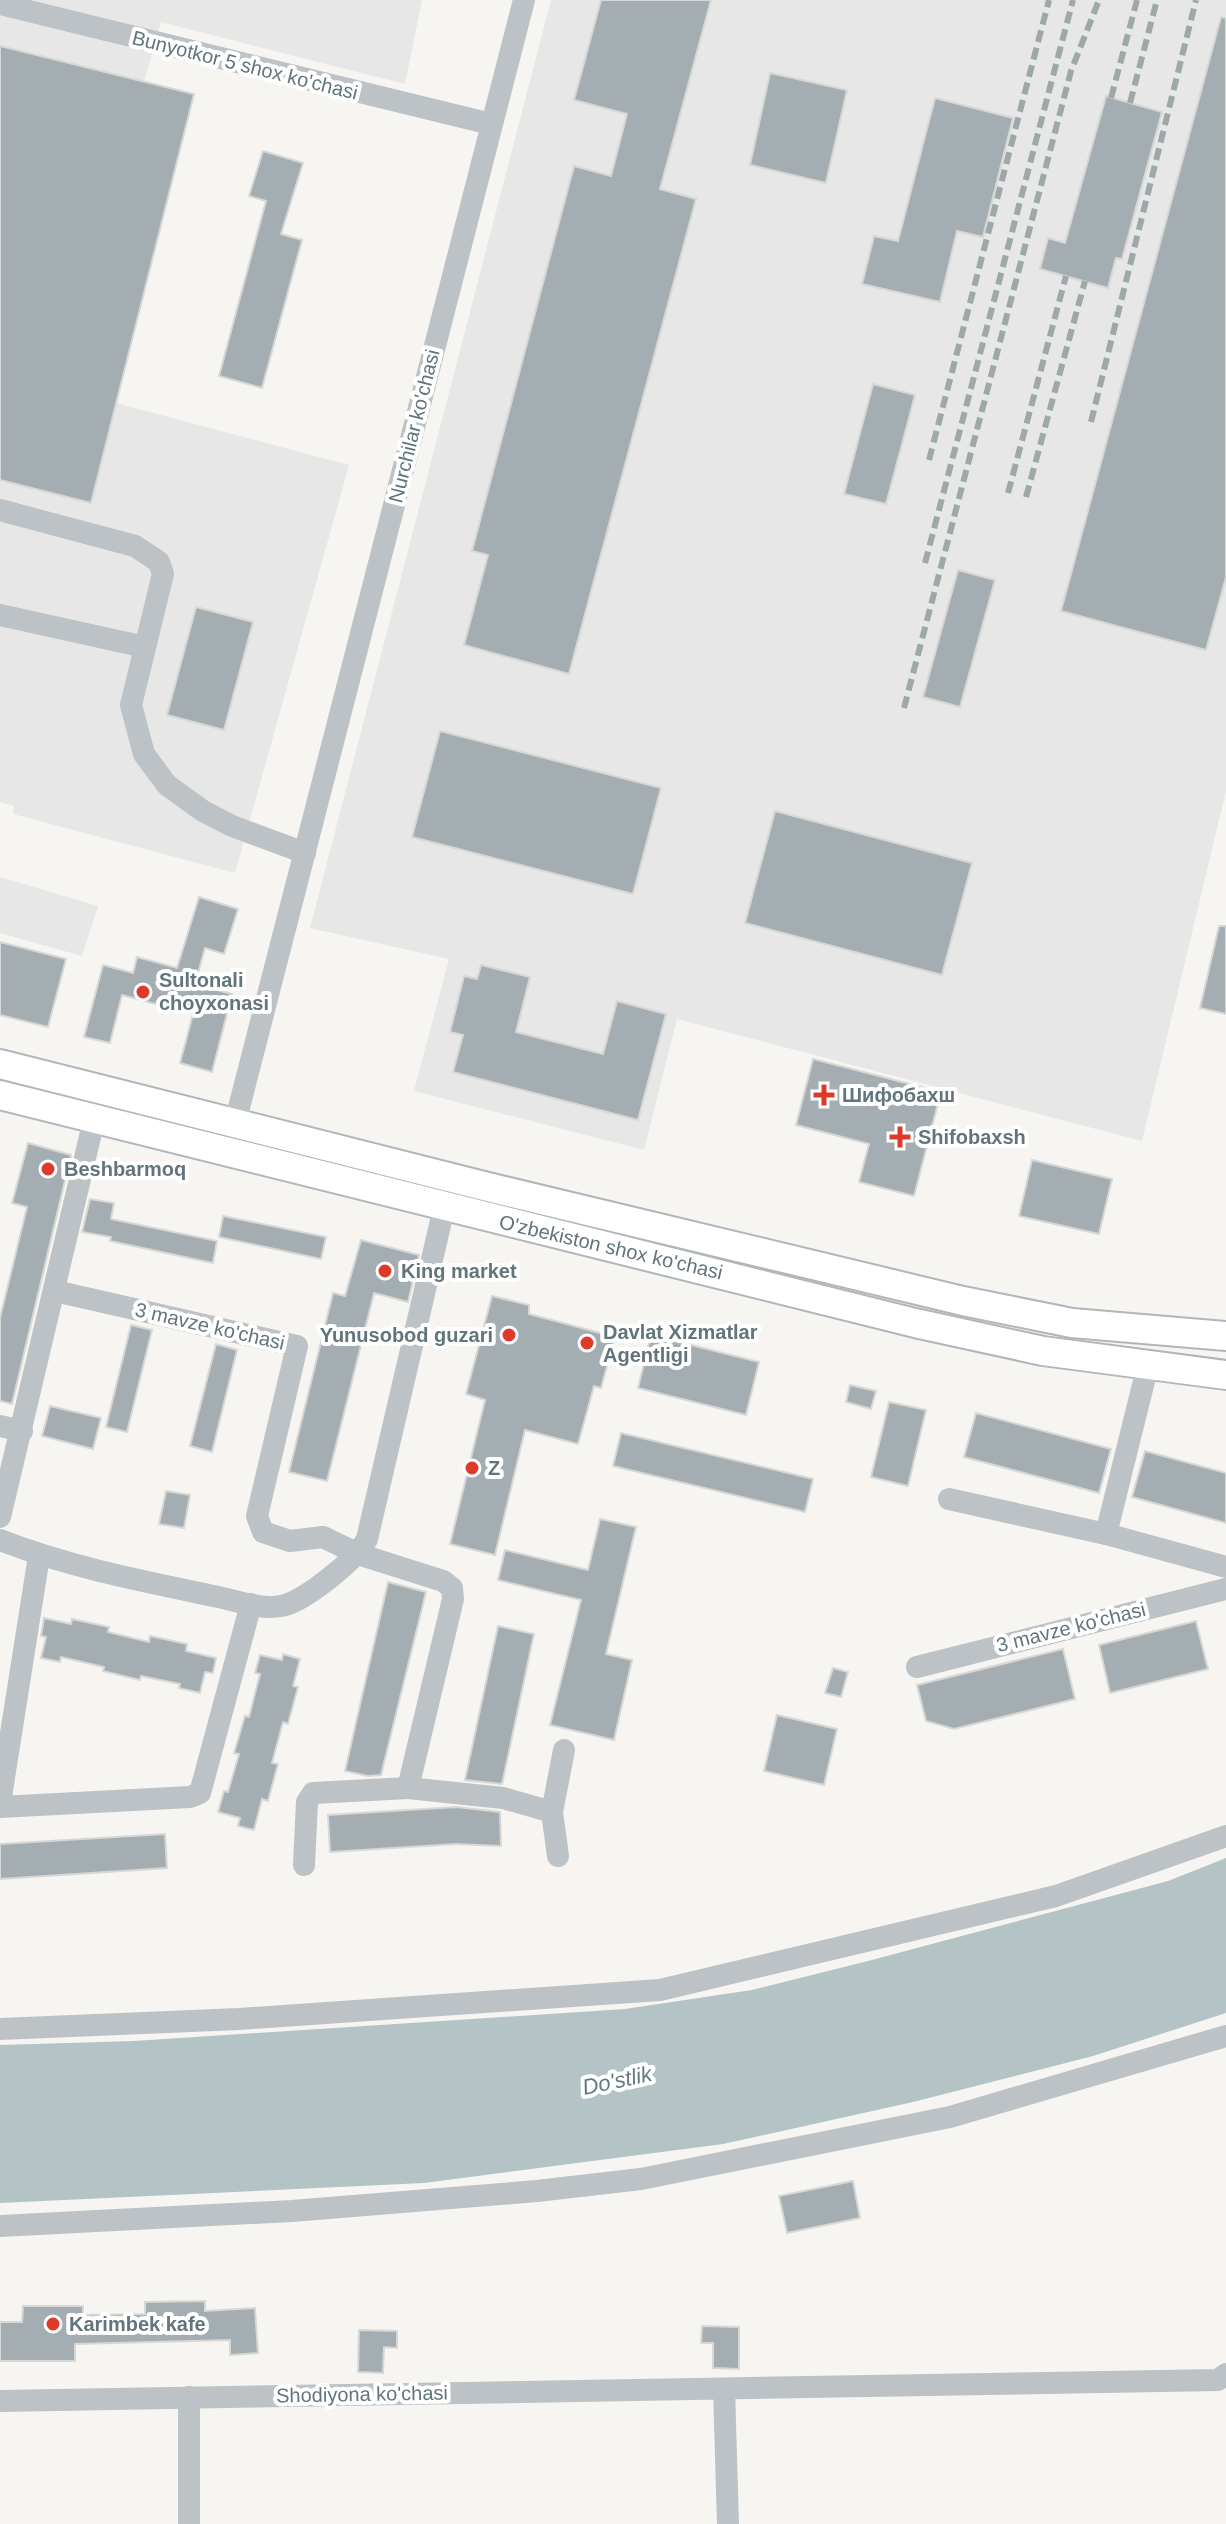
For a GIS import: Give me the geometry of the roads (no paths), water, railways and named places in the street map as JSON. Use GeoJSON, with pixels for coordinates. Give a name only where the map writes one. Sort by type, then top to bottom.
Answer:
{"type":"FeatureCollection","features":[{"type":"Feature","properties":{"kind":"main road","name":"O'zbekiston shox ko'chasi"},"geometry":{"type":"LineString","coordinates":[[0,1064],[963,1301],[1072,1323],[1226,1336]]}},
{"type":"Feature","properties":{"kind":"main road","name":"O'zbekiston shox ko'chasi"},"geometry":{"type":"LineString","coordinates":[[0,1095],[929,1327],[1043,1351],[1226,1375]]}},
{"type":"Feature","properties":{"kind":"street","name":"Nurchilar ko'chasi"},"geometry":{"type":"LineString","coordinates":[[235,1123],[524,0]]}},
{"type":"Feature","properties":{"kind":"street","name":"Bunyotkor 5 shox ko'chasi"},"geometry":{"type":"LineString","coordinates":[[0,4],[491,124]]}},
{"type":"Feature","properties":{"kind":"street"},"geometry":{"type":"LineString","coordinates":[[0,510],[135,546],[159,562],[163,574],[131,705],[141,745],[154,769],[185,800],[232,826],[305,853]]}},
{"type":"Feature","properties":{"kind":"street"},"geometry":{"type":"LineString","coordinates":[[0,615],[145,647]]}},
{"type":"Feature","properties":{"kind":"street"},"geometry":{"type":"LineString","coordinates":[[0,1517],[11,1428],[55,1291],[94,1120]]}},
{"type":"Feature","properties":{"kind":"street"},"geometry":{"type":"LineString","coordinates":[[0,1540],[39,1556],[149,1583],[274,1607],[291,1604],[358,1554],[370,1529],[444,1208]]}},
{"type":"Feature","properties":{"kind":"street","name":"3 mavze ko'chasi"},"geometry":{"type":"LineString","coordinates":[[55,1291],[297,1346],[257,1516],[263,1532],[290,1541],[323,1537],[358,1554],[443,1581],[454,1593],[408,1788]]}},
{"type":"Feature","properties":{"kind":"street"},"geometry":{"type":"LineString","coordinates":[[1106,1534],[1148,1365]]}},
{"type":"Feature","properties":{"kind":"street"},"geometry":{"type":"LineString","coordinates":[[949,1499],[1106,1534],[1226,1567]]}},
{"type":"Feature","properties":{"kind":"street"},"geometry":{"type":"LineString","coordinates":[[39,1556],[0,1805],[190,1797],[200,1793],[251,1604]]}},
{"type":"Feature","properties":{"kind":"street","name":"3 mavze ko'chasi"},"geometry":{"type":"LineString","coordinates":[[917,1667],[1226,1589]]}},
{"type":"Feature","properties":{"kind":"street"},"geometry":{"type":"LineString","coordinates":[[558,1856],[552,1812],[564,1750]]}},
{"type":"Feature","properties":{"kind":"street"},"geometry":{"type":"LineString","coordinates":[[304,1865],[307,1802],[313,1793],[408,1788],[503,1798],[552,1812]]}},
{"type":"Feature","properties":{"kind":"street"},"geometry":{"type":"LineString","coordinates":[[0,2029],[239,2019],[660,1990],[1056,1896],[1226,1836]]}},
{"type":"Feature","properties":{"kind":"street"},"geometry":{"type":"LineString","coordinates":[[0,2226],[292,2211],[641,2179],[950,2117],[1226,2036]]}},
{"type":"Feature","properties":{"kind":"street","name":"Shodiyona ko'chasi"},"geometry":{"type":"LineString","coordinates":[[0,2401],[1223,2382]]}},
{"type":"Feature","properties":{"kind":"street"},"geometry":{"type":"LineString","coordinates":[[724,2389],[728,2524]]}},
{"type":"Feature","properties":{"kind":"street"},"geometry":{"type":"LineString","coordinates":[[189,2397],[189,2524]]}},
{"type":"Feature","properties":{"kind":"water","name":"Do'stlik"},"geometry":{"type":"Polygon","coordinates":[[[1226,1858],[1226,2013],[1093,2056],[913,2102],[723,2144],[424,2183],[0,2203],[0,2045],[134,2041],[625,2009],[752,1990],[1168,1881],[1226,1858]]]}},
{"type":"Feature","properties":{"kind":"railway"},"geometry":{"type":"LineString","coordinates":[[929,460],[1049,0]]}},
{"type":"Feature","properties":{"kind":"railway"},"geometry":{"type":"LineString","coordinates":[[925,563],[1073,0]]}},
{"type":"Feature","properties":{"kind":"railway"},"geometry":{"type":"LineString","coordinates":[[904,708],[1071,71],[1099,0]]}},
{"type":"Feature","properties":{"kind":"railway"},"geometry":{"type":"LineString","coordinates":[[1111,98],[1137,0]]}},
{"type":"Feature","properties":{"kind":"railway"},"geometry":{"type":"LineString","coordinates":[[1130,103],[1157,0]]}},
{"type":"Feature","properties":{"kind":"railway"},"geometry":{"type":"LineString","coordinates":[[1091,422],[1196,0]]}},
{"type":"Feature","properties":{"kind":"railway"},"geometry":{"type":"LineString","coordinates":[[1008,493],[1066,276]]}},
{"type":"Feature","properties":{"kind":"railway"},"geometry":{"type":"LineString","coordinates":[[1026,497],[1085,281]]}},
{"type":"Feature","properties":{"kind":"place","name":"Sultonali choyxonasi"},"geometry":{"type":"Point","coordinates":[143,992]}},
{"type":"Feature","properties":{"kind":"place","name":"Шифобахш"},"geometry":{"type":"Point","coordinates":[824,1095]}},
{"type":"Feature","properties":{"kind":"place","name":"Shifobaxsh"},"geometry":{"type":"Point","coordinates":[900,1137]}},
{"type":"Feature","properties":{"kind":"place","name":"Beshbarmoq"},"geometry":{"type":"Point","coordinates":[48,1169]}},
{"type":"Feature","properties":{"kind":"place","name":"King market"},"geometry":{"type":"Point","coordinates":[385,1271]}},
{"type":"Feature","properties":{"kind":"place","name":"Yunusobod guzari"},"geometry":{"type":"Point","coordinates":[509,1335]}},
{"type":"Feature","properties":{"kind":"place","name":"Davlat Xizmatlar Agentligi"},"geometry":{"type":"Point","coordinates":[587,1343]}},
{"type":"Feature","properties":{"kind":"place","name":"Z"},"geometry":{"type":"Point","coordinates":[472,1468]}},
{"type":"Feature","properties":{"kind":"place","name":"Karimbek kafe"},"geometry":{"type":"Point","coordinates":[53,2324]}}]}
